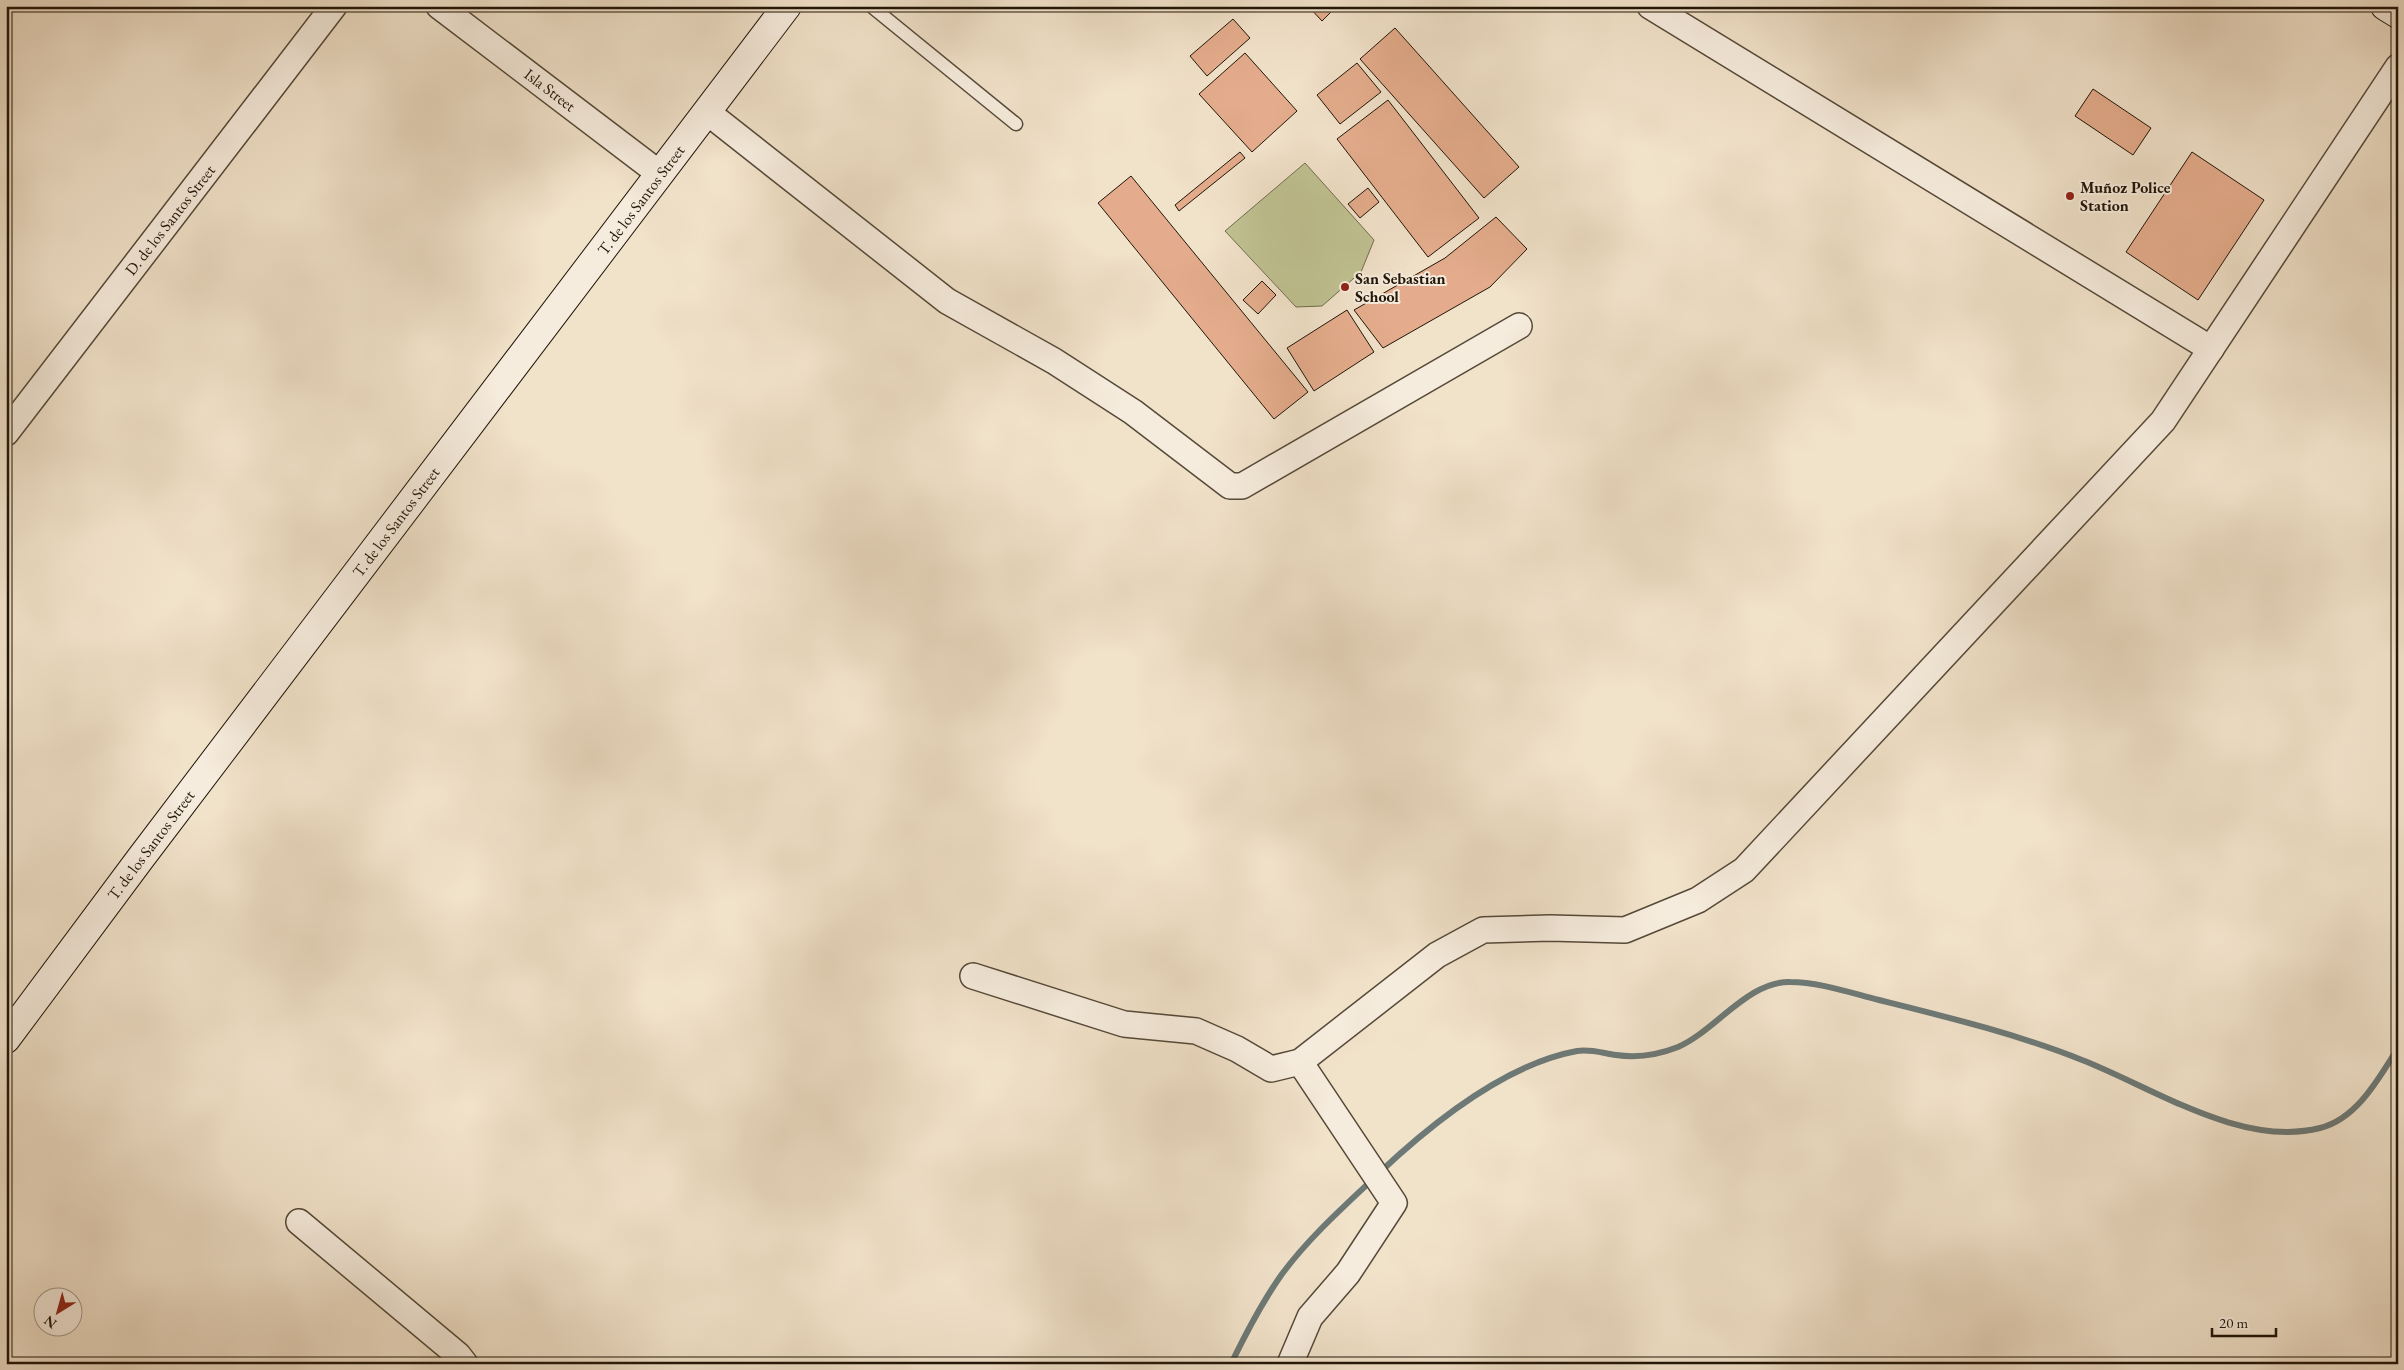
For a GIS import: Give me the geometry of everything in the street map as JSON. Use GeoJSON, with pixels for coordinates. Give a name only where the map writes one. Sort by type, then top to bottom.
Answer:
{"type":"FeatureCollection","features":[{"type":"Feature","properties":{"kind":"main road","name":"T. de los Santos Street"},"geometry":{"type":"LineString","coordinates":[[6,1039],[140,859],[787,6]]}},
{"type":"Feature","properties":{"kind":"main road"},"geometry":{"type":"LineString","coordinates":[[2385,6],[2398,14]]}},
{"type":"Feature","properties":{"kind":"street","name":"D. de los Santos Street"},"geometry":{"type":"LineString","coordinates":[[6,433],[334,6]]}},
{"type":"Feature","properties":{"kind":"street","name":"Isla Street"},"geometry":{"type":"LineString","coordinates":[[439,6],[660,174]]}},
{"type":"Feature","properties":{"kind":"street"},"geometry":{"type":"LineString","coordinates":[[1650,6],[2211,349]]}},
{"type":"Feature","properties":{"kind":"street"},"geometry":{"type":"LineString","coordinates":[[973,976],[1124,1024],[1196,1031],[1237,1049],[1271,1069],[1300,1062],[1437,955],[1483,930],[1550,928],[1625,930],[1698,900],[1744,870],[2163,421],[2398,68]]}},
{"type":"Feature","properties":{"kind":"street"},"geometry":{"type":"LineString","coordinates":[[707,112],[947,301],[1054,361],[1133,412],[1230,486],[1242,486],[1519,326]]}},
{"type":"Feature","properties":{"kind":"street"},"geometry":{"type":"LineString","coordinates":[[1290,1364],[1310,1316],[1348,1273],[1394,1203],[1300,1062]]}},
{"type":"Feature","properties":{"kind":"street"},"geometry":{"type":"LineString","coordinates":[[299,1222],[458,1355],[465,1364]]}},
{"type":"Feature","properties":{"kind":"lane"},"geometry":{"type":"LineString","coordinates":[[871,6],[1016,124]]}},
{"type":"Feature","properties":{"kind":"green space"},"geometry":{"type":"Polygon","coordinates":[[[1305,163],[1374,240],[1361,272],[1322,306],[1296,307],[1225,231],[1305,163]]]}},
{"type":"Feature","properties":{"kind":"building"},"geometry":{"type":"Polygon","coordinates":[[[1308,6],[1337,6],[1322,21],[1308,6]]]}},
{"type":"Feature","properties":{"kind":"building"},"geometry":{"type":"Polygon","coordinates":[[[1233,19],[1250,38],[1207,76],[1190,56],[1233,19]]]}},
{"type":"Feature","properties":{"kind":"building"},"geometry":{"type":"Polygon","coordinates":[[[1395,28],[1519,167],[1484,198],[1360,59],[1395,28]]]}},
{"type":"Feature","properties":{"kind":"building"},"geometry":{"type":"Polygon","coordinates":[[[1245,53],[1297,111],[1252,152],[1199,94],[1245,53]]]}},
{"type":"Feature","properties":{"kind":"building"},"geometry":{"type":"Polygon","coordinates":[[[1357,63],[1381,92],[1340,124],[1317,95],[1357,63]]]}},
{"type":"Feature","properties":{"kind":"building"},"geometry":{"type":"Polygon","coordinates":[[[2093,89],[2151,128],[2133,155],[2075,116],[2093,89]]]}},
{"type":"Feature","properties":{"kind":"building"},"geometry":{"type":"Polygon","coordinates":[[[1388,100],[1479,218],[1428,257],[1337,139],[1388,100]]]}},
{"type":"Feature","properties":{"kind":"building"},"geometry":{"type":"Polygon","coordinates":[[[1240,152],[1245,158],[1179,211],[1175,205],[1240,152]]]}},
{"type":"Feature","properties":{"kind":"building"},"geometry":{"type":"Polygon","coordinates":[[[2192,152],[2264,200],[2198,300],[2126,252],[2192,152]]]}},
{"type":"Feature","properties":{"kind":"building"},"geometry":{"type":"Polygon","coordinates":[[[1131,176],[1308,392],[1274,419],[1098,203],[1131,176]]]}},
{"type":"Feature","properties":{"kind":"building"},"geometry":{"type":"Polygon","coordinates":[[[1368,188],[1379,202],[1360,218],[1348,204],[1368,188]]]}},
{"type":"Feature","properties":{"kind":"building"},"geometry":{"type":"Polygon","coordinates":[[[1496,217],[1527,249],[1490,287],[1383,348],[1354,310],[1445,258],[1496,217]]]}},
{"type":"Feature","properties":{"kind":"building"},"geometry":{"type":"Polygon","coordinates":[[[1262,281],[1276,295],[1258,314],[1243,300],[1262,281]]]}},
{"type":"Feature","properties":{"kind":"building"},"geometry":{"type":"Polygon","coordinates":[[[1347,310],[1374,352],[1314,391],[1287,348],[1347,310]]]}},
{"type":"Feature","properties":{"kind":"waterway"},"geometry":{"type":"LineString","coordinates":[[1379,1173],[1445,1117],[1470,1099],[1523,1069],[1550,1058],[1577,1051],[1632,1056],[1655,1054],[1670,1050],[1692,1040],[1732,1008],[1760,989],[1790,982],[1801,982],[1846,991],[2007,1034],[2109,1071],[2198,1112],[2259,1130],[2290,1132],[2320,1128],[2345,1116],[2366,1096],[2398,1048]]}},
{"type":"Feature","properties":{"kind":"waterway"},"geometry":{"type":"LineString","coordinates":[[1231,1364],[1255,1318],[1282,1274],[1314,1237],[1372,1180]]}},
{"type":"Feature","properties":{"kind":"place","name":"Muñoz Police Station"},"geometry":{"type":"Point","coordinates":[2070,196]}},
{"type":"Feature","properties":{"kind":"place","name":"San Sebastian School"},"geometry":{"type":"Point","coordinates":[1345,287]}}]}
